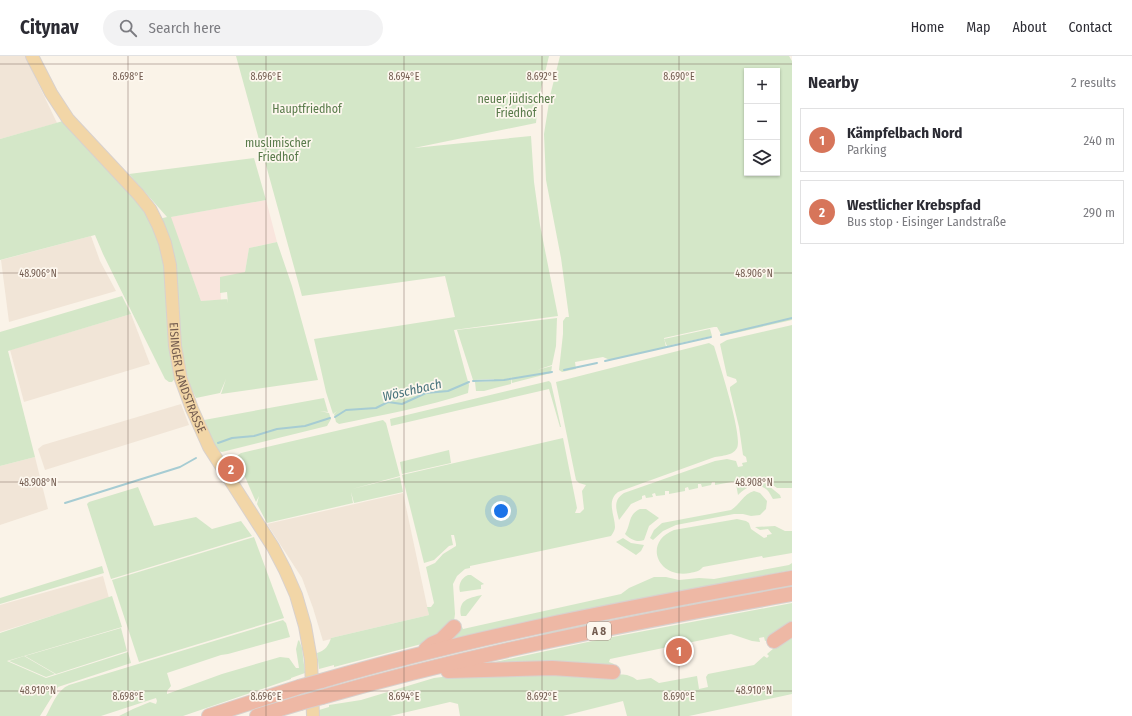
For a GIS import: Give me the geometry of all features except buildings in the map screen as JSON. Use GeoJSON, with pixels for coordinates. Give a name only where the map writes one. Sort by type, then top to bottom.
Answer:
{"type":"FeatureCollection","features":[{"type":"Feature","properties":{"kind":"highway","name":"A 8"},"geometry":{"type":"LineString","coordinates":[[209,716],[299,687],[418,655],[589,616],[792,578]]}},
{"type":"Feature","properties":{"kind":"highway","name":"A 8"},"geometry":{"type":"LineString","coordinates":[[258,716],[408,673],[598,631],[792,594]]}},
{"type":"Feature","properties":{"kind":"highway"},"geometry":{"type":"LineString","coordinates":[[418,655],[432,644],[441,640],[454,628]]}},
{"type":"Feature","properties":{"kind":"highway"},"geometry":{"type":"LineString","coordinates":[[774,641],[792,629]]}},
{"type":"Feature","properties":{"kind":"highway"},"geometry":{"type":"LineString","coordinates":[[408,673],[530,668],[613,672]]}},
{"type":"Feature","properties":{"kind":"main road","name":"EISINGER LANDSTRASSE"},"geometry":{"type":"LineString","coordinates":[[32,56],[51,93],[68,118],[138,194],[150,209],[158,225],[165,243],[170,265],[175,346],[184,386],[196,419],[215,458],[273,547],[296,595],[310,648],[313,716]]}},
{"type":"Feature","properties":{"kind":"shaded area"},"geometry":{"type":"Polygon","coordinates":[[[0,56],[25,56],[57,123],[0,139],[0,56]]]}},
{"type":"Feature","properties":{"kind":"shaded area"},"geometry":{"type":"Polygon","coordinates":[[[266,200],[277,242],[249,248],[245,272],[220,278],[221,300],[201,301],[170,217],[266,200]]]}},
{"type":"Feature","properties":{"kind":"shaded area"},"geometry":{"type":"Polygon","coordinates":[[[91,236],[100,261],[116,291],[9,322],[1,260],[91,236]]]}},
{"type":"Feature","properties":{"kind":"shaded area"},"geometry":{"type":"Polygon","coordinates":[[[131,314],[150,364],[24,402],[10,350],[131,314]]]}},
{"type":"Feature","properties":{"kind":"shaded area"},"geometry":{"type":"Polygon","coordinates":[[[181,404],[189,425],[45,470],[38,449],[43,445],[181,404]]]}},
{"type":"Feature","properties":{"kind":"shaded area"},"geometry":{"type":"Polygon","coordinates":[[[35,457],[48,509],[0,525],[0,466],[35,457]]]}},
{"type":"Feature","properties":{"kind":"shaded area"},"geometry":{"type":"Polygon","coordinates":[[[403,493],[429,615],[323,641],[302,578],[267,524],[403,493]]]}},
{"type":"Feature","properties":{"kind":"shaded area"},"geometry":{"type":"Polygon","coordinates":[[[103,576],[109,598],[0,632],[0,605],[103,576]]]}},
{"type":"Feature","properties":{"kind":"green space"},"geometry":{"type":"Polygon","coordinates":[[[236,56],[549,56],[538,101],[536,123],[414,148],[531,136],[534,182],[540,225],[558,316],[454,330],[469,385],[468,393],[404,410],[339,424],[336,422],[334,414],[337,411],[333,414],[326,392],[314,339],[455,317],[445,276],[302,296],[236,56]]]}},
{"type":"Feature","properties":{"kind":"green space"},"geometry":{"type":"Polygon","coordinates":[[[560,56],[789,56],[792,61],[792,320],[722,336],[717,327],[714,327],[664,338],[666,347],[610,360],[603,357],[575,362],[576,369],[562,372],[559,370],[563,321],[566,317],[569,317],[561,258],[546,180],[544,134],[550,96],[560,56]]]}},
{"type":"Feature","properties":{"kind":"green space"},"geometry":{"type":"Polygon","coordinates":[[[63,121],[146,211],[161,243],[177,376],[172,382],[165,379],[95,235],[0,260],[0,139],[63,121]]]}},
{"type":"Feature","properties":{"kind":"green space"},"geometry":{"type":"Polygon","coordinates":[[[254,158],[266,200],[171,217],[201,301],[228,299],[227,292],[220,293],[220,277],[245,272],[249,248],[277,242],[292,286],[318,380],[221,394],[226,379],[220,393],[196,398],[191,388],[180,352],[176,270],[171,246],[159,219],[167,217],[129,174],[254,158]]]}},
{"type":"Feature","properties":{"kind":"green space"},"geometry":{"type":"Polygon","coordinates":[[[122,296],[131,314],[8,351],[35,457],[0,466],[0,332],[122,296]]]}},
{"type":"Feature","properties":{"kind":"green space"},"geometry":{"type":"Polygon","coordinates":[[[557,318],[556,346],[552,365],[537,370],[552,366],[551,373],[512,383],[512,376],[511,384],[484,391],[476,391],[475,382],[494,381],[494,379],[473,380],[457,330],[557,318]]]}},
{"type":"Feature","properties":{"kind":"green space"},"geometry":{"type":"Polygon","coordinates":[[[792,325],[792,488],[777,488],[767,481],[754,478],[715,485],[715,482],[712,482],[711,485],[702,487],[701,484],[698,484],[698,488],[689,490],[688,487],[685,488],[685,491],[669,494],[669,491],[665,491],[665,495],[656,496],[655,493],[652,494],[653,497],[646,498],[645,495],[642,496],[642,499],[631,504],[619,520],[616,505],[618,499],[624,493],[715,461],[727,459],[736,461],[738,467],[743,466],[742,463],[747,462],[746,457],[743,455],[739,427],[730,390],[730,387],[737,382],[736,379],[727,376],[720,344],[727,340],[792,325]]]}},
{"type":"Feature","properties":{"kind":"green space"},"geometry":{"type":"Polygon","coordinates":[[[710,329],[712,336],[667,346],[664,339],[710,329]]]}},
{"type":"Feature","properties":{"kind":"green space"},"geometry":{"type":"Polygon","coordinates":[[[709,343],[714,346],[734,415],[738,441],[735,451],[618,492],[612,500],[615,527],[611,536],[470,566],[470,568],[465,569],[457,576],[453,584],[454,621],[433,641],[334,667],[334,665],[319,669],[317,653],[326,647],[331,638],[429,615],[427,607],[431,607],[434,603],[426,567],[435,563],[443,554],[456,546],[456,544],[454,535],[451,535],[453,545],[449,546],[434,560],[424,563],[402,475],[563,438],[577,508],[575,513],[580,513],[584,509],[582,491],[586,485],[579,483],[576,480],[556,382],[709,343]]]}},
{"type":"Feature","properties":{"kind":"green space"},"geometry":{"type":"Polygon","coordinates":[[[549,381],[551,383],[561,427],[549,389],[391,426],[390,419],[549,381]]]}},
{"type":"Feature","properties":{"kind":"green space"},"geometry":{"type":"Polygon","coordinates":[[[192,394],[204,420],[324,398],[328,412],[320,411],[329,413],[331,419],[327,426],[222,452],[215,450],[192,394]]]}},
{"type":"Feature","properties":{"kind":"green space"},"geometry":{"type":"Polygon","coordinates":[[[383,420],[386,423],[400,476],[352,489],[400,477],[403,492],[354,503],[351,492],[353,503],[267,523],[257,504],[259,496],[256,502],[237,456],[241,453],[383,420]]]}},
{"type":"Feature","properties":{"kind":"green space"},"geometry":{"type":"Polygon","coordinates":[[[449,450],[451,463],[402,474],[400,462],[449,450]]]}},
{"type":"Feature","properties":{"kind":"green space"},"geometry":{"type":"Polygon","coordinates":[[[751,481],[764,482],[780,495],[781,498],[773,499],[767,490],[758,486],[750,486],[738,495],[736,484],[751,481]]]}},
{"type":"Feature","properties":{"kind":"green space"},"geometry":{"type":"Polygon","coordinates":[[[138,487],[154,526],[196,517],[212,529],[241,521],[252,536],[111,579],[87,504],[89,502],[138,487]]]}},
{"type":"Feature","properties":{"kind":"green space"},"geometry":{"type":"Polygon","coordinates":[[[754,491],[760,493],[767,501],[766,509],[760,515],[751,516],[734,514],[676,525],[663,531],[653,540],[650,538],[654,530],[662,523],[731,510],[750,492],[754,491]]]}},
{"type":"Feature","properties":{"kind":"green space"},"geometry":{"type":"Polygon","coordinates":[[[640,509],[646,509],[659,518],[649,526],[644,540],[636,541],[625,534],[633,514],[640,509]]]}},
{"type":"Feature","properties":{"kind":"green space"},"geometry":{"type":"Polygon","coordinates":[[[737,519],[749,523],[751,529],[764,538],[767,537],[767,535],[772,534],[768,529],[760,530],[755,527],[775,526],[785,531],[792,531],[792,553],[763,558],[762,556],[703,567],[696,572],[690,573],[679,573],[669,570],[662,565],[658,558],[657,550],[659,543],[664,536],[674,530],[737,519]]]}},
{"type":"Feature","properties":{"kind":"green space"},"geometry":{"type":"Polygon","coordinates":[[[254,537],[284,618],[139,662],[112,580],[254,537]]]}},
{"type":"Feature","properties":{"kind":"green space"},"geometry":{"type":"Polygon","coordinates":[[[623,538],[631,543],[644,545],[641,551],[636,555],[616,542],[623,538]]]}},
{"type":"Feature","properties":{"kind":"green space"},"geometry":{"type":"Polygon","coordinates":[[[792,563],[792,570],[616,603],[450,639],[457,630],[462,627],[463,629],[621,594],[629,588],[654,577],[666,577],[679,580],[699,578],[714,579],[789,565],[792,563]]]}},
{"type":"Feature","properties":{"kind":"green space"},"geometry":{"type":"Polygon","coordinates":[[[102,566],[104,573],[0,604],[0,598],[102,566]]]}},
{"type":"Feature","properties":{"kind":"green space"},"geometry":{"type":"Polygon","coordinates":[[[468,575],[471,575],[484,584],[481,585],[481,589],[460,592],[459,587],[461,582],[468,575]]]}},
{"type":"Feature","properties":{"kind":"green space"},"geometry":{"type":"Polygon","coordinates":[[[792,584],[792,588],[544,636],[543,633],[792,584]]]}},
{"type":"Feature","properties":{"kind":"green space"},"geometry":{"type":"Polygon","coordinates":[[[482,595],[466,616],[461,616],[461,606],[465,601],[472,597],[482,595]]]}},
{"type":"Feature","properties":{"kind":"green space"},"geometry":{"type":"Polygon","coordinates":[[[112,596],[122,627],[7,661],[46,678],[128,652],[131,663],[58,687],[40,716],[0,716],[0,633],[112,596]]]}},
{"type":"Feature","properties":{"kind":"green space"},"geometry":{"type":"Polygon","coordinates":[[[792,603],[792,626],[771,639],[765,641],[764,637],[759,638],[760,642],[731,634],[610,659],[609,662],[614,664],[614,669],[486,664],[597,640],[792,603]]]}},
{"type":"Feature","properties":{"kind":"green space"},"geometry":{"type":"Polygon","coordinates":[[[283,620],[286,623],[290,637],[221,655],[167,673],[171,686],[167,691],[167,694],[222,674],[280,657],[289,658],[296,668],[299,668],[296,649],[299,640],[302,648],[305,673],[291,679],[183,716],[119,716],[150,702],[156,704],[156,698],[101,716],[46,716],[58,694],[69,685],[283,620]]]}},
{"type":"Feature","properties":{"kind":"green space"},"geometry":{"type":"Polygon","coordinates":[[[121,628],[127,651],[56,674],[25,656],[121,628]]]}},
{"type":"Feature","properties":{"kind":"green space"},"geometry":{"type":"Polygon","coordinates":[[[792,632],[792,694],[689,716],[627,716],[623,701],[563,716],[460,716],[458,704],[450,702],[390,716],[319,716],[319,710],[329,707],[329,705],[361,700],[434,678],[484,673],[623,675],[637,680],[651,678],[659,683],[697,676],[699,689],[708,687],[706,677],[708,674],[754,665],[764,656],[767,658],[769,656],[767,654],[774,648],[775,645],[792,632]]]}},
{"type":"Feature","properties":{"kind":"green space"},"geometry":{"type":"Polygon","coordinates":[[[24,656],[55,674],[46,677],[9,661],[24,656]]]}},
{"type":"Feature","properties":{"kind":"waterway","name":"Wöschbach"},"geometry":{"type":"LineString","coordinates":[[721,335],[792,318]]}},
{"type":"Feature","properties":{"kind":"waterway","name":"Wöschbach"},"geometry":{"type":"LineString","coordinates":[[605,361],[711,337]]}},
{"type":"Feature","properties":{"kind":"waterway","name":"Wöschbach"},"geometry":{"type":"LineString","coordinates":[[564,370],[597,363]]}},
{"type":"Feature","properties":{"kind":"waterway","name":"Wöschbach"},"geometry":{"type":"LineString","coordinates":[[473,381],[504,380],[552,372]]}},
{"type":"Feature","properties":{"kind":"waterway","name":"Wöschbach"},"geometry":{"type":"LineString","coordinates":[[335,417],[346,410],[376,408],[388,402],[402,404],[426,393],[448,391],[469,382]]}},
{"type":"Feature","properties":{"kind":"waterway","name":"Wöschbach"},"geometry":{"type":"LineString","coordinates":[[218,443],[232,438],[254,436],[277,429],[305,426],[330,418]]}},
{"type":"Feature","properties":{"kind":"waterway","name":"Wöschbach"},"geometry":{"type":"LineString","coordinates":[[65,503],[180,467],[196,458]]}},
{"type":"Feature","properties":{"kind":"place","name":"Westlicher Krebspfad"},"geometry":{"type":"Point","coordinates":[231,469]}},
{"type":"Feature","properties":{"kind":"place","name":"Kämpfelbach Nord"},"geometry":{"type":"Point","coordinates":[679,651]}},
{"type":"Feature","properties":{"kind":"park label","name":"neuer jüdischer Friedhof"},"geometry":{"type":"Point","coordinates":[516,106]}},
{"type":"Feature","properties":{"kind":"park label","name":"Hauptfriedhof"},"geometry":{"type":"Point","coordinates":[307,109]}},
{"type":"Feature","properties":{"kind":"park label","name":"muslimischer Friedhof"},"geometry":{"type":"Point","coordinates":[278,150]}}]}
